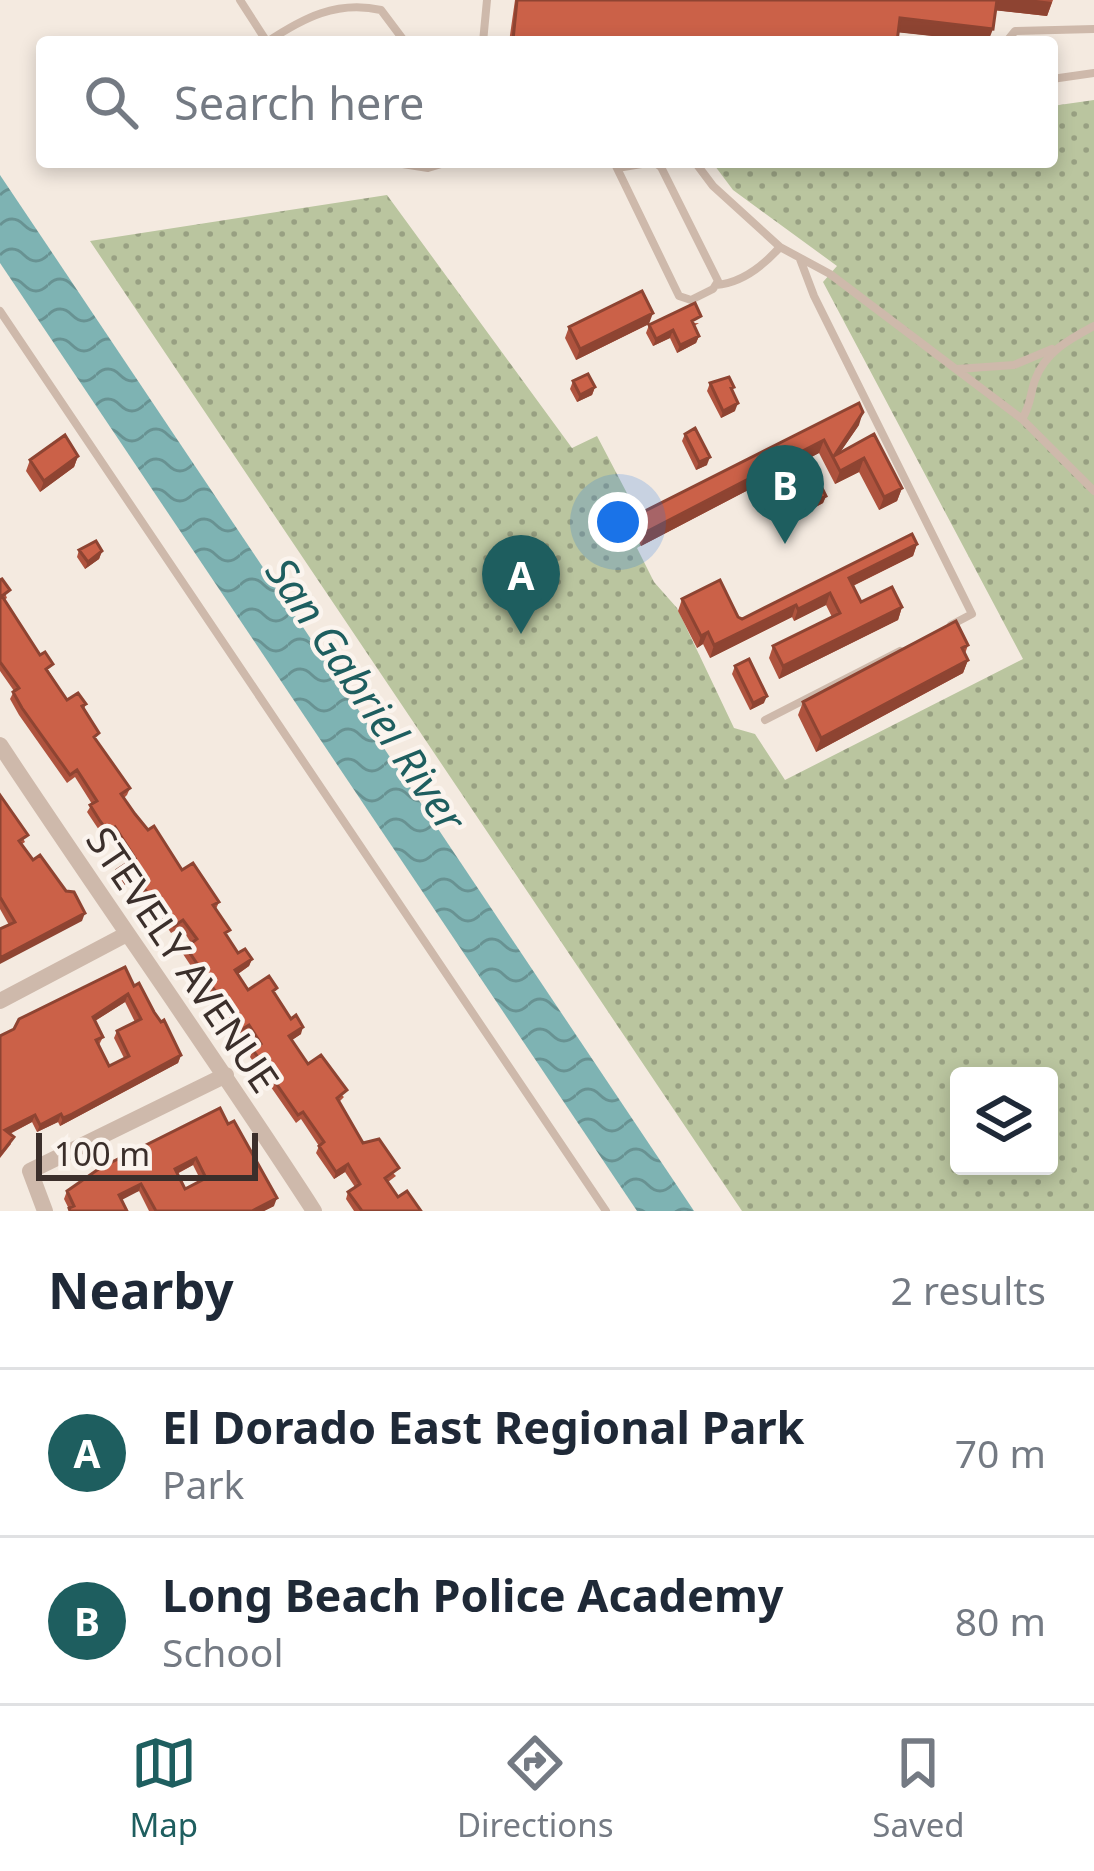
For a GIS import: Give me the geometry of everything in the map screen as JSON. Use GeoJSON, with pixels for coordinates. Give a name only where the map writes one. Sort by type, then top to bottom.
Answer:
{"type":"FeatureCollection","features":[{"type":"Feature","properties":{"kind":"street","name":"STEVELY AVENUE"},"geometry":{"type":"LineString","coordinates":[[0,745],[314,1211]]}},
{"type":"Feature","properties":{"kind":"street"},"geometry":{"type":"LineString","coordinates":[[0,1001],[125,935]]}},
{"type":"Feature","properties":{"kind":"street"},"geometry":{"type":"LineString","coordinates":[[45,1211],[30,1171],[226,1075]]}},
{"type":"Feature","properties":{"kind":"lane"},"geometry":{"type":"LineString","coordinates":[[240,0],[263,36]]}},
{"type":"Feature","properties":{"kind":"lane"},"geometry":{"type":"LineString","coordinates":[[484,36],[487,0]]}},
{"type":"Feature","properties":{"kind":"lane"},"geometry":{"type":"LineString","coordinates":[[276,36],[317,8],[340,2],[381,10],[400,36]]}},
{"type":"Feature","properties":{"kind":"lane"},"geometry":{"type":"LineString","coordinates":[[1011,36],[1015,31],[1094,29]]}},
{"type":"Feature","properties":{"kind":"lane"},"geometry":{"type":"LineString","coordinates":[[1058,78],[1094,73]]}},
{"type":"Feature","properties":{"kind":"lane"},"geometry":{"type":"LineString","coordinates":[[616,168],[679,296],[691,300],[738,280],[780,247]]}},
{"type":"Feature","properties":{"kind":"lane"},"geometry":{"type":"LineString","coordinates":[[658,168],[718,281],[716,286]]}},
{"type":"Feature","properties":{"kind":"lane"},"geometry":{"type":"LineString","coordinates":[[700,168],[780,247],[830,274],[1022,418],[1094,490]]}},
{"type":"Feature","properties":{"kind":"lane"},"geometry":{"type":"LineString","coordinates":[[800,259],[972,614],[931,635]]}},
{"type":"Feature","properties":{"kind":"lane"},"geometry":{"type":"LineString","coordinates":[[0,311],[606,1211]]}},
{"type":"Feature","properties":{"kind":"lane"},"geometry":{"type":"LineString","coordinates":[[956,369],[1014,365],[1094,326]]}},
{"type":"Feature","properties":{"kind":"lane"},"geometry":{"type":"LineString","coordinates":[[1022,418],[1030,406],[1035,380],[1059,346]]}},
{"type":"Feature","properties":{"kind":"lane"},"geometry":{"type":"LineString","coordinates":[[765,720],[910,646]]}},
{"type":"Feature","properties":{"kind":"green space"},"geometry":{"type":"Polygon","coordinates":[[[1094,100],[1094,1211],[742,1211],[90,241],[387,195],[572,448],[597,436],[651,539],[637,548],[654,582],[677,608],[734,728],[755,734],[785,780],[1023,659],[823,282],[837,266],[733,190],[716,168],[1058,168],[1058,105],[1094,100]]]}},
{"type":"Feature","properties":{"kind":"water","name":"San Gabriel River"},"geometry":{"type":"Polygon","coordinates":[[[0,175],[694,1211],[637,1211],[0,263],[0,175]]]}},
{"type":"Feature","properties":{"kind":"building"},"geometry":{"type":"Polygon","coordinates":[[[517,0],[997,0],[993,29],[900,18],[898,36],[513,36],[517,0]]]}},
{"type":"Feature","properties":{"kind":"building"},"geometry":{"type":"Polygon","coordinates":[[[642,291],[653,313],[580,349],[569,327],[642,291]]]}},
{"type":"Feature","properties":{"kind":"building"},"geometry":{"type":"Polygon","coordinates":[[[695,303],[701,316],[692,321],[699,336],[680,345],[673,330],[656,339],[649,325],[695,303]]]}},
{"type":"Feature","properties":{"kind":"building"},"geometry":{"type":"Polygon","coordinates":[[[588,374],[595,387],[580,395],[573,381],[588,374]]]}},
{"type":"Feature","properties":{"kind":"building"},"geometry":{"type":"Polygon","coordinates":[[[729,377],[738,403],[723,411],[710,383],[729,377]]]}},
{"type":"Feature","properties":{"kind":"building"},"geometry":{"type":"Polygon","coordinates":[[[859,403],[863,412],[834,456],[874,434],[902,488],[884,497],[864,458],[840,471],[824,440],[646,532],[637,515],[859,403]]]}},
{"type":"Feature","properties":{"kind":"building"},"geometry":{"type":"Polygon","coordinates":[[[695,428],[710,457],[699,462],[685,434],[695,428]]]}},
{"type":"Feature","properties":{"kind":"building"},"geometry":{"type":"Polygon","coordinates":[[[65,435],[78,456],[44,481],[30,460],[65,435]]]}},
{"type":"Feature","properties":{"kind":"building"},"geometry":{"type":"Polygon","coordinates":[[[819,482],[826,496],[804,507],[797,493],[819,482]]]}},
{"type":"Feature","properties":{"kind":"building"},"geometry":{"type":"Polygon","coordinates":[[[912,534],[917,544],[849,578],[861,602],[892,587],[902,607],[783,666],[773,646],[840,613],[830,593],[714,645],[708,632],[701,636],[682,599],[720,580],[742,619],[912,534]]]}},
{"type":"Feature","properties":{"kind":"building"},"geometry":{"type":"Polygon","coordinates":[[[96,541],[102,551],[88,562],[79,550],[96,541]]]}},
{"type":"Feature","properties":{"kind":"building"},"geometry":{"type":"Polygon","coordinates":[[[2,579],[10,590],[2,596],[40,655],[45,652],[53,664],[46,669],[67,700],[78,693],[86,704],[82,706],[99,733],[94,737],[130,788],[121,794],[148,830],[154,826],[182,870],[193,863],[219,902],[213,905],[230,930],[225,933],[238,953],[245,949],[252,959],[235,970],[248,990],[269,976],[291,1019],[296,1015],[303,1027],[289,1036],[308,1064],[321,1055],[347,1090],[337,1098],[363,1143],[379,1139],[399,1168],[385,1178],[398,1197],[407,1191],[421,1211],[362,1211],[348,1192],[360,1184],[348,1164],[336,1172],[319,1146],[324,1142],[303,1112],[298,1115],[253,1050],[261,1044],[249,1025],[241,1030],[186,947],[197,939],[183,920],[174,926],[167,922],[134,873],[124,880],[117,870],[135,858],[115,827],[108,832],[100,821],[90,805],[97,801],[77,770],[70,775],[22,708],[13,692],[19,688],[0,662],[2,579]]]}},
{"type":"Feature","properties":{"kind":"building"},"geometry":{"type":"Polygon","coordinates":[[[956,621],[968,645],[962,648],[968,660],[821,738],[803,702],[956,621]]]}},
{"type":"Feature","properties":{"kind":"building"},"geometry":{"type":"Polygon","coordinates":[[[749,659],[767,696],[753,703],[735,666],[749,659]]]}},
{"type":"Feature","properties":{"kind":"building"},"geometry":{"type":"Polygon","coordinates":[[[0,795],[28,835],[19,841],[33,860],[40,855],[66,891],[74,892],[85,913],[0,958],[0,929],[15,922],[0,897],[0,795]]]}},
{"type":"Feature","properties":{"kind":"building"},"geometry":{"type":"Polygon","coordinates":[[[125,967],[134,986],[139,983],[154,1012],[164,1020],[181,1055],[63,1118],[61,1114],[40,1125],[35,1115],[5,1130],[14,1137],[0,1155],[0,1036],[14,1029],[19,1019],[125,967]],[[128,994],[93,1017],[103,1037],[96,1040],[109,1066],[129,1056],[117,1031],[141,1019],[128,994]]]}},
{"type":"Feature","properties":{"kind":"building"},"geometry":{"type":"Polygon","coordinates":[[[220,1108],[228,1124],[234,1121],[277,1198],[252,1211],[156,1211],[141,1184],[119,1195],[127,1211],[70,1211],[74,1206],[67,1191],[100,1168],[220,1108]],[[196,1158],[175,1169],[185,1189],[206,1178],[196,1158]]]}},
{"type":"Feature","properties":{"kind":"place","name":"Long Beach Police Academy"},"geometry":{"type":"Point","coordinates":[785,544]}},
{"type":"Feature","properties":{"kind":"place","name":"El Dorado East Regional Park"},"geometry":{"type":"Point","coordinates":[521,634]}}]}
